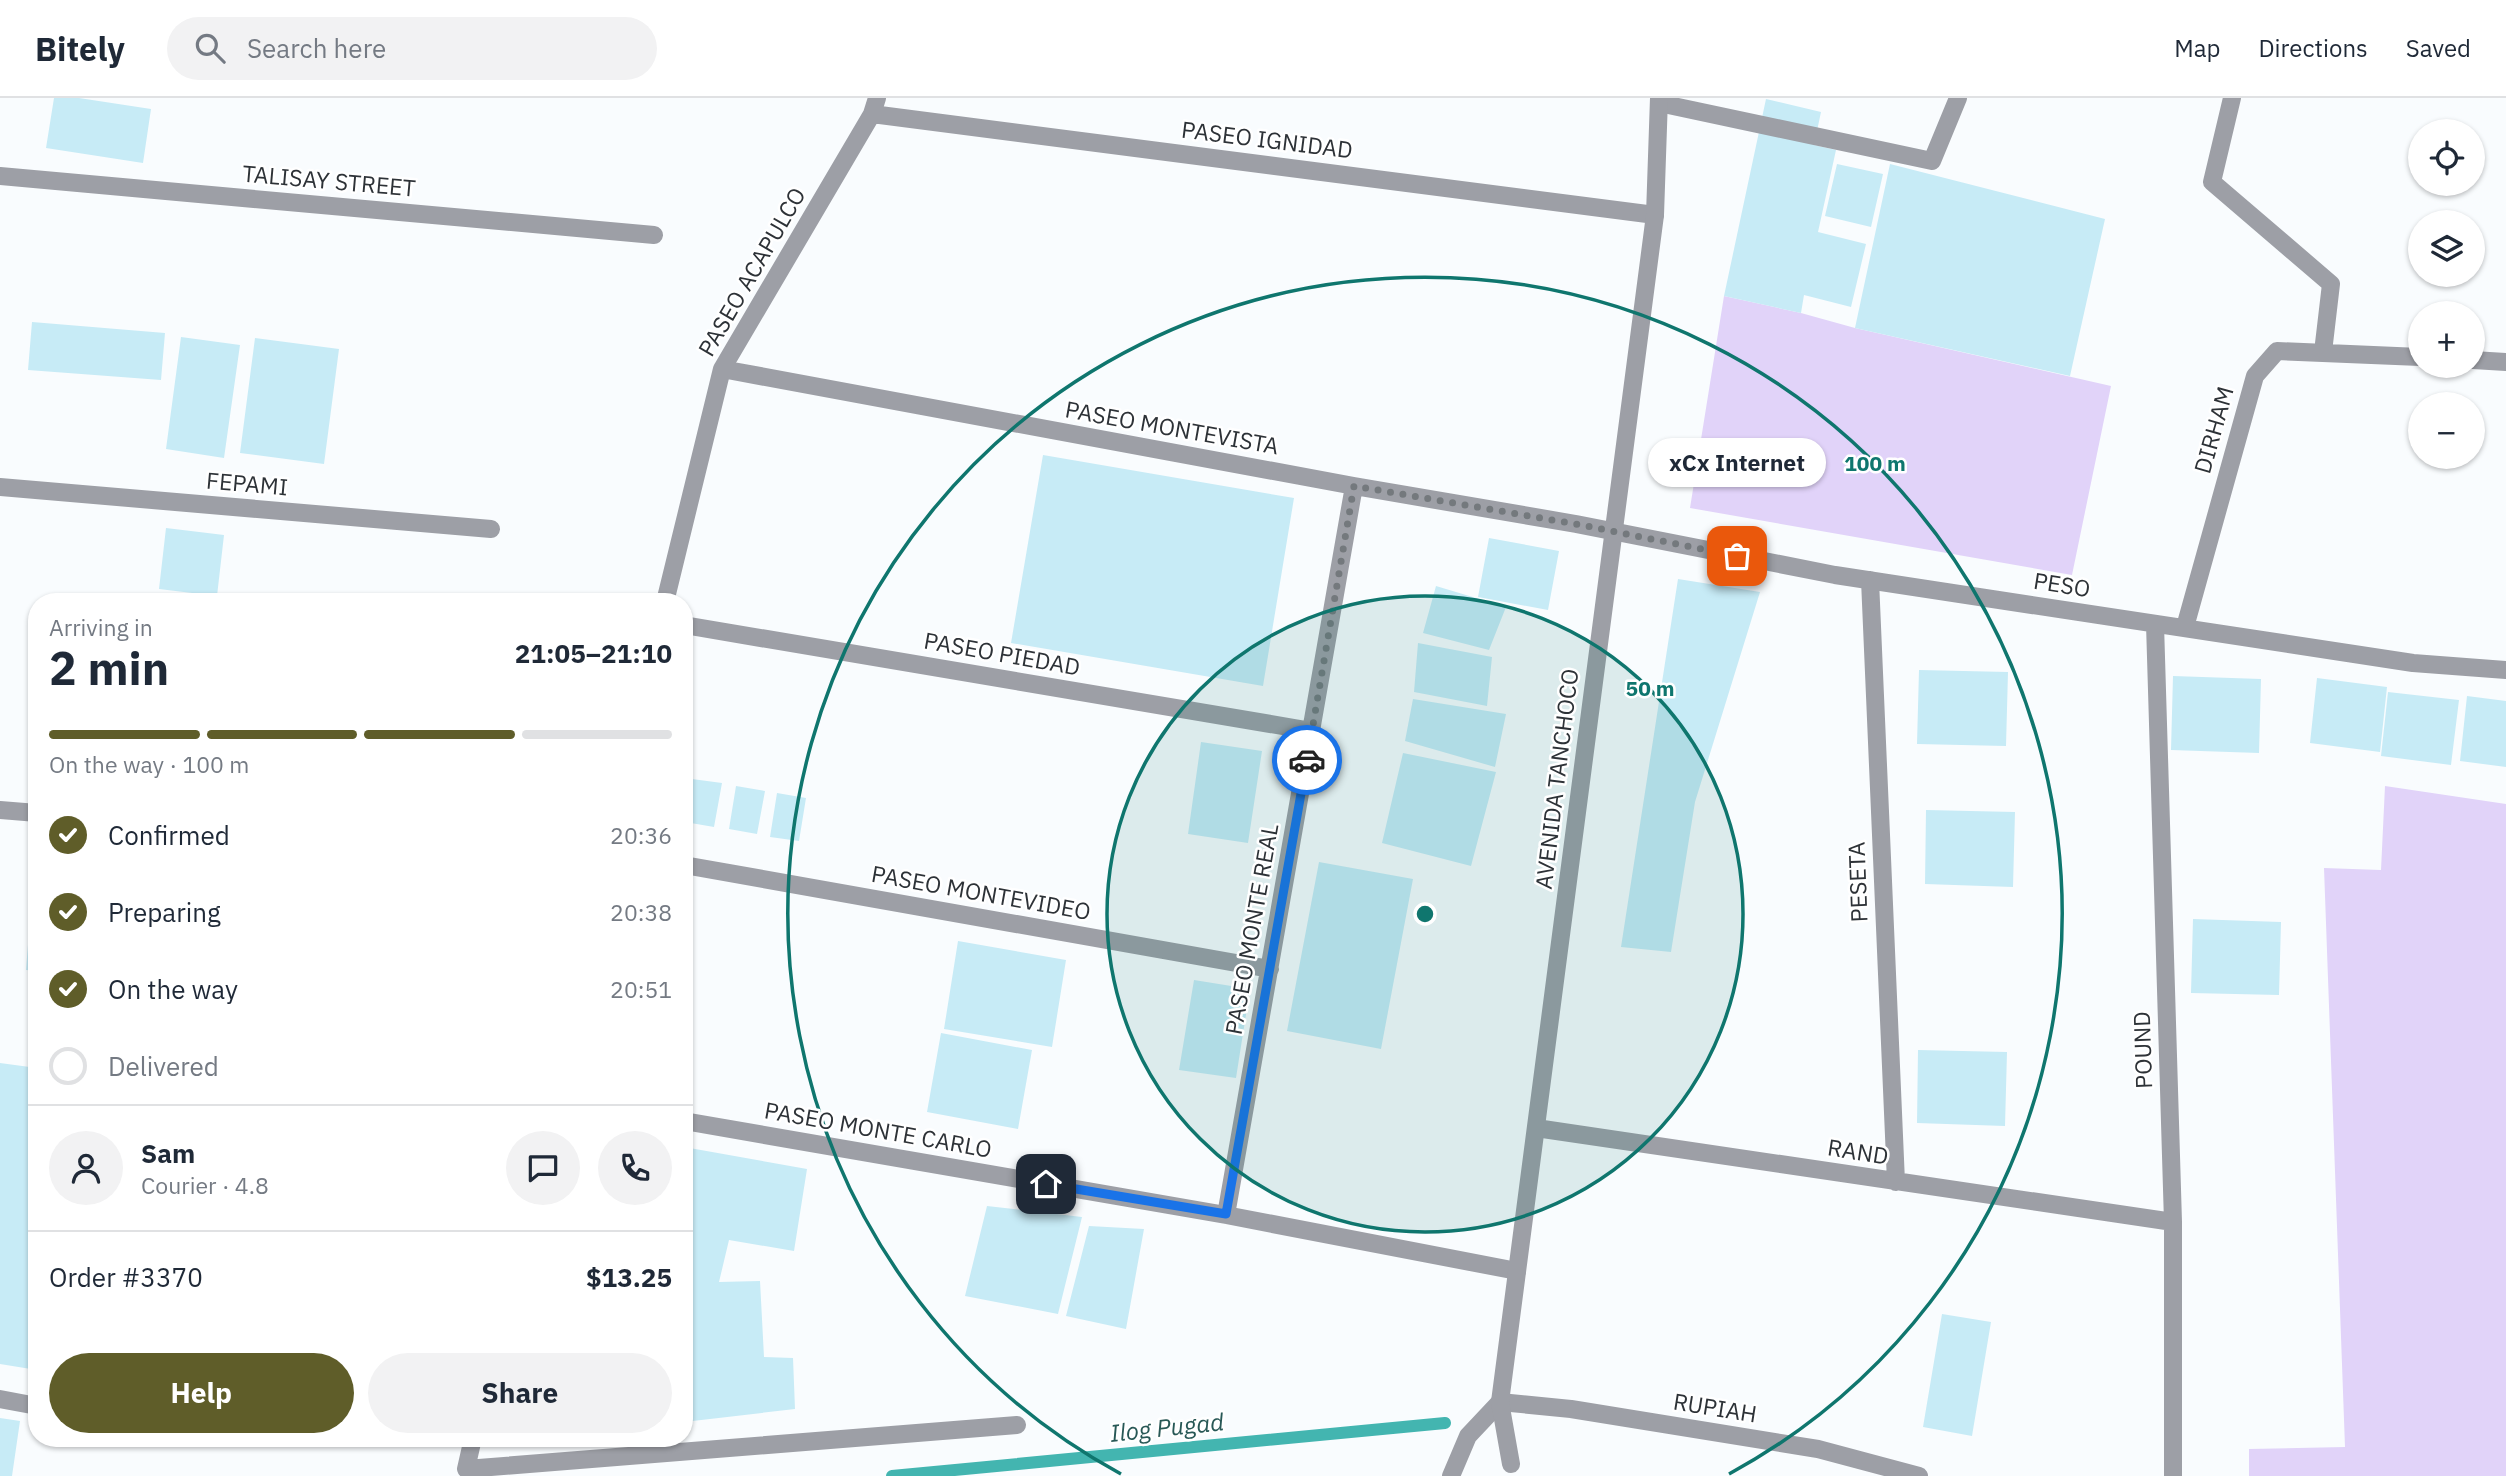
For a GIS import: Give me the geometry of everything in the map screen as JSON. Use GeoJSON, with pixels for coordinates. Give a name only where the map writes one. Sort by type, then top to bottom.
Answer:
{"type":"FeatureCollection","features":[{"type":"Feature","properties":{"kind":"street"},"geometry":{"type":"LineString","coordinates":[[1659,100],[1932,161],[1958,98]]}},
{"type":"Feature","properties":{"kind":"street"},"geometry":{"type":"LineString","coordinates":[[2232,98],[2212,182],[2331,284],[2323,352]]}},
{"type":"Feature","properties":{"kind":"street","name":"AVENIDA TANCHOCO"},"geometry":{"type":"LineString","coordinates":[[1512,1470],[1500,1402],[1655,215],[1659,100]]}},
{"type":"Feature","properties":{"kind":"street","name":"PASEO IGNIDAD"},"geometry":{"type":"LineString","coordinates":[[874,106],[1655,215]]}},
{"type":"Feature","properties":{"kind":"street","name":"PASEO ACAPULCO"},"geometry":{"type":"LineString","coordinates":[[667,593],[722,369],[874,106]]}},
{"type":"Feature","properties":{"kind":"street","name":"TALISAY STREET"},"geometry":{"type":"LineString","coordinates":[[0,176],[654,235]]}},
{"type":"Feature","properties":{"kind":"street","name":"DIRHAM"},"geometry":{"type":"LineString","coordinates":[[2185,627],[2255,376],[2277,351],[2408,356]]}},
{"type":"Feature","properties":{"kind":"street"},"geometry":{"type":"LineString","coordinates":[[2485,361],[2506,362]]}},
{"type":"Feature","properties":{"kind":"street","name":"PASEO MONTEVISTA"},"geometry":{"type":"LineString","coordinates":[[722,369],[1614,532]]}},
{"type":"Feature","properties":{"kind":"street","name":"PASEO MONTE REAL"},"geometry":{"type":"LineString","coordinates":[[1226,1214],[1354,486]]}},
{"type":"Feature","properties":{"kind":"street","name":"FEPAMI"},"geometry":{"type":"LineString","coordinates":[[0,487],[491,529]]}},
{"type":"Feature","properties":{"kind":"street","name":"PESO"},"geometry":{"type":"LineString","coordinates":[[1614,532],[1870,580],[2413,663],[2506,670]]}},
{"type":"Feature","properties":{"kind":"street","name":"PESETA"},"geometry":{"type":"LineString","coordinates":[[1870,580],[1896,1182]]}},
{"type":"Feature","properties":{"kind":"street","name":"POUND"},"geometry":{"type":"LineString","coordinates":[[2155,624],[2173,1222],[2173,1476]]}},
{"type":"Feature","properties":{"kind":"street","name":"PASEO PIEDAD"},"geometry":{"type":"LineString","coordinates":[[693,627],[1312,731]]}},
{"type":"Feature","properties":{"kind":"street"},"geometry":{"type":"LineString","coordinates":[[0,810],[28,812]]}},
{"type":"Feature","properties":{"kind":"street","name":"PASEO MONTEVIDEO"},"geometry":{"type":"LineString","coordinates":[[693,867],[1269,969]]}},
{"type":"Feature","properties":{"kind":"street","name":"PASEO MONTE CARLO"},"geometry":{"type":"LineString","coordinates":[[693,1123],[1226,1214],[1517,1270]]}},
{"type":"Feature","properties":{"kind":"street","name":"RAND"},"geometry":{"type":"LineString","coordinates":[[1536,1128],[2173,1222]]}},
{"type":"Feature","properties":{"kind":"street"},"geometry":{"type":"LineString","coordinates":[[0,1399],[28,1404]]}},
{"type":"Feature","properties":{"kind":"street"},"geometry":{"type":"LineString","coordinates":[[1451,1476],[1468,1436],[1500,1402]]}},
{"type":"Feature","properties":{"kind":"street","name":"RUPIAH"},"geometry":{"type":"LineString","coordinates":[[1500,1402],[1571,1409],[1818,1449],[1919,1476]]}},
{"type":"Feature","properties":{"kind":"street"},"geometry":{"type":"LineString","coordinates":[[471,1447],[466,1469],[1017,1425]]}},
{"type":"Feature","properties":{"kind":"shaded area"},"geometry":{"type":"Polygon","coordinates":[[[1724,296],[2111,386],[2072,575],[1690,508],[1724,296]]]}},
{"type":"Feature","properties":{"kind":"shaded area"},"geometry":{"type":"Polygon","coordinates":[[[2385,786],[2506,804],[2506,1476],[2249,1476],[2249,1449],[2345,1447],[2324,868],[2381,870],[2385,786]]]}},
{"type":"Feature","properties":{"kind":"building"},"geometry":{"type":"Polygon","coordinates":[[[54,98],[79,98],[151,109],[143,163],[46,148],[54,98]]]}},
{"type":"Feature","properties":{"kind":"building"},"geometry":{"type":"Polygon","coordinates":[[[1766,99],[1821,112],[1814,145],[1836,150],[1818,232],[1866,244],[1851,307],[1804,295],[1801,313],[1724,296],[1766,99]]]}},
{"type":"Feature","properties":{"kind":"building"},"geometry":{"type":"Polygon","coordinates":[[[1837,164],[1883,174],[1871,227],[1825,216],[1837,164]]]}},
{"type":"Feature","properties":{"kind":"building"},"geometry":{"type":"Polygon","coordinates":[[[1890,164],[2105,219],[2070,376],[1855,328],[1890,164]]]}},
{"type":"Feature","properties":{"kind":"building"},"geometry":{"type":"Polygon","coordinates":[[[32,322],[165,333],[161,380],[28,370],[32,322]]]}},
{"type":"Feature","properties":{"kind":"building"},"geometry":{"type":"Polygon","coordinates":[[[181,337],[240,345],[224,458],[166,449],[181,337]]]}},
{"type":"Feature","properties":{"kind":"building"},"geometry":{"type":"Polygon","coordinates":[[[255,338],[339,349],[324,464],[240,453],[255,338]]]}},
{"type":"Feature","properties":{"kind":"building"},"geometry":{"type":"Polygon","coordinates":[[[1043,455],[1294,498],[1263,686],[1011,643],[1043,455]]]}},
{"type":"Feature","properties":{"kind":"building"},"geometry":{"type":"Polygon","coordinates":[[[166,528],[224,535],[217,593],[159,589],[166,528]]]}},
{"type":"Feature","properties":{"kind":"building"},"geometry":{"type":"Polygon","coordinates":[[[1489,538],[1559,551],[1548,610],[1478,597],[1489,538]]]}},
{"type":"Feature","properties":{"kind":"building"},"geometry":{"type":"Polygon","coordinates":[[[1678,579],[1760,592],[1695,802],[1671,952],[1621,947],[1678,579]]]}},
{"type":"Feature","properties":{"kind":"building"},"geometry":{"type":"Polygon","coordinates":[[[1436,586],[1506,607],[1489,650],[1423,633],[1436,586]]]}},
{"type":"Feature","properties":{"kind":"building"},"geometry":{"type":"Polygon","coordinates":[[[1418,643],[1492,657],[1487,706],[1414,692],[1418,643]]]}},
{"type":"Feature","properties":{"kind":"building"},"geometry":{"type":"Polygon","coordinates":[[[1919,670],[2008,672],[2006,746],[1917,744],[1919,670]]]}},
{"type":"Feature","properties":{"kind":"building"},"geometry":{"type":"Polygon","coordinates":[[[2173,676],[2261,679],[2259,753],[2171,750],[2173,676]]]}},
{"type":"Feature","properties":{"kind":"building"},"geometry":{"type":"Polygon","coordinates":[[[2317,678],[2387,687],[2380,752],[2310,743],[2317,678]]]}},
{"type":"Feature","properties":{"kind":"building"},"geometry":{"type":"Polygon","coordinates":[[[2388,692],[2459,700],[2451,765],[2381,756],[2388,692]]]}},
{"type":"Feature","properties":{"kind":"building"},"geometry":{"type":"Polygon","coordinates":[[[2467,696],[2506,701],[2506,767],[2460,761],[2467,696]]]}},
{"type":"Feature","properties":{"kind":"building"},"geometry":{"type":"Polygon","coordinates":[[[1413,699],[1506,714],[1495,767],[1405,741],[1413,699]]]}},
{"type":"Feature","properties":{"kind":"building"},"geometry":{"type":"Polygon","coordinates":[[[1201,742],[1262,751],[1248,843],[1188,834],[1201,742]]]}},
{"type":"Feature","properties":{"kind":"building"},"geometry":{"type":"Polygon","coordinates":[[[1403,753],[1496,772],[1471,866],[1382,843],[1403,753]]]}},
{"type":"Feature","properties":{"kind":"building"},"geometry":{"type":"Polygon","coordinates":[[[693,779],[722,783],[714,827],[693,823],[693,779]]]}},
{"type":"Feature","properties":{"kind":"building"},"geometry":{"type":"Polygon","coordinates":[[[736,786],[765,791],[757,834],[729,829],[736,786]]]}},
{"type":"Feature","properties":{"kind":"building"},"geometry":{"type":"Polygon","coordinates":[[[777,793],[806,798],[799,841],[770,837],[777,793]]]}},
{"type":"Feature","properties":{"kind":"building"},"geometry":{"type":"Polygon","coordinates":[[[1926,810],[2015,812],[2013,887],[1925,884],[1926,810]]]}},
{"type":"Feature","properties":{"kind":"building"},"geometry":{"type":"Polygon","coordinates":[[[1319,862],[1413,879],[1381,1049],[1287,1031],[1319,862]]]}},
{"type":"Feature","properties":{"kind":"building"},"geometry":{"type":"Polygon","coordinates":[[[2193,919],[2281,922],[2279,995],[2191,993],[2193,919]]]}},
{"type":"Feature","properties":{"kind":"building"},"geometry":{"type":"Polygon","coordinates":[[[958,941],[1066,960],[1052,1047],[944,1029],[958,941]]]}},
{"type":"Feature","properties":{"kind":"building"},"geometry":{"type":"Polygon","coordinates":[[[1194,980],[1250,989],[1236,1078],[1179,1070],[1194,980]]]}},
{"type":"Feature","properties":{"kind":"building"},"geometry":{"type":"Polygon","coordinates":[[[941,1033],[1032,1050],[1018,1129],[927,1112],[941,1033]]]}},
{"type":"Feature","properties":{"kind":"building"},"geometry":{"type":"Polygon","coordinates":[[[1918,1050],[2007,1052],[2005,1126],[1917,1123],[1918,1050]]]}},
{"type":"Feature","properties":{"kind":"building"},"geometry":{"type":"Polygon","coordinates":[[[0,1063],[28,1067],[28,1369],[0,1364],[0,1063]]]}},
{"type":"Feature","properties":{"kind":"building"},"geometry":{"type":"Polygon","coordinates":[[[693,1149],[807,1169],[794,1251],[729,1240],[719,1282],[760,1281],[764,1357],[793,1358],[795,1409],[693,1421],[693,1149]]]}},
{"type":"Feature","properties":{"kind":"building"},"geometry":{"type":"Polygon","coordinates":[[[987,1206],[1082,1217],[1058,1314],[965,1296],[987,1206]]]}},
{"type":"Feature","properties":{"kind":"building"},"geometry":{"type":"Polygon","coordinates":[[[1089,1226],[1144,1229],[1126,1329],[1066,1316],[1089,1226]]]}},
{"type":"Feature","properties":{"kind":"building"},"geometry":{"type":"Polygon","coordinates":[[[1942,1314],[1991,1322],[1972,1436],[1923,1427],[1942,1314]]]}},
{"type":"Feature","properties":{"kind":"building"},"geometry":{"type":"Polygon","coordinates":[[[0,1418],[20,1421],[12,1476],[0,1476],[0,1418]]]}},
{"type":"Feature","properties":{"kind":"waterway","name":"Ilog Pugad"},"geometry":{"type":"LineString","coordinates":[[892,1476],[1445,1423]]}},
{"type":"Feature","properties":{"kind":"way so far"},"geometry":{"type":"LineString","coordinates":[[1307,760],[1354,486],[1576,524],[1737,556]]}},
{"type":"Feature","properties":{"kind":"place","name":"xCx Internet"},"geometry":{"type":"Point","coordinates":[1737,556]}},
{"type":"Feature","properties":{"kind":"route"},"geometry":{"type":"LineString","coordinates":[[1046,1184],[1226,1214],[1307,760]]}}]}
